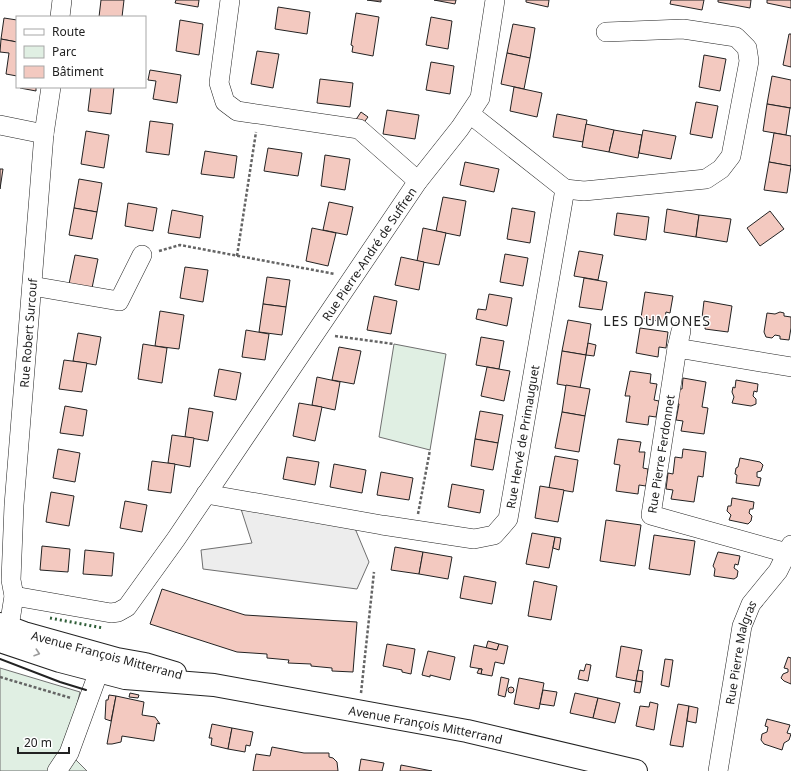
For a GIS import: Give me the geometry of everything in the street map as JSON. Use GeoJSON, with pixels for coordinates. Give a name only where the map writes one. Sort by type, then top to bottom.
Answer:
{"type":"FeatureCollection","features":[{"type":"Feature","properties":{"kind":"main road","name":"Avenue François Mitterrand"},"geometry":{"type":"LineString","coordinates":[[2,632],[24,633],[117,659],[145,664],[214,685]]}},
{"type":"Feature","properties":{"kind":"main road","name":"Avenue François Mitterrand"},"geometry":{"type":"LineString","coordinates":[[2,632],[53,659],[125,678],[214,685],[467,731],[636,771]]}},
{"type":"Feature","properties":{"kind":"street"},"geometry":{"type":"LineString","coordinates":[[60,16],[62,0]]}},
{"type":"Feature","properties":{"kind":"street"},"geometry":{"type":"LineString","coordinates":[[230,0],[219,83],[226,102],[238,111],[359,129],[418,181]]}},
{"type":"Feature","properties":{"kind":"street","name":"Rue Pierre-André de Suffren"},"geometry":{"type":"LineString","coordinates":[[8,591],[111,613],[123,610],[127,606],[176,539],[418,181],[470,114],[480,98],[495,0]]}},
{"type":"Feature","properties":{"kind":"street"},"geometry":{"type":"LineString","coordinates":[[470,114],[565,189],[584,191],[706,179],[721,169],[731,156],[749,61],[747,48],[736,37],[683,29],[606,32]]}},
{"type":"Feature","properties":{"kind":"street","name":"Rue Robert Surcouf"},"geometry":{"type":"LineString","coordinates":[[2,632],[8,591],[44,134],[51,88]]}},
{"type":"Feature","properties":{"kind":"street"},"geometry":{"type":"LineString","coordinates":[[0,125],[44,134]]}},
{"type":"Feature","properties":{"kind":"street","name":"Rue Hervé de Primauguet"},"geometry":{"type":"LineString","coordinates":[[206,494],[474,539],[494,535],[508,519],[565,189]]}},
{"type":"Feature","properties":{"kind":"street"},"geometry":{"type":"LineString","coordinates":[[32,286],[119,301],[142,255]]}},
{"type":"Feature","properties":{"kind":"street","name":"Rue Pierre Ferdonnet"},"geometry":{"type":"LineString","coordinates":[[789,549],[651,515],[679,339],[791,367]]}},
{"type":"Feature","properties":{"kind":"street","name":"Rue Pierre Malgras"},"geometry":{"type":"LineString","coordinates":[[718,771],[742,626],[751,604],[778,571],[789,549]]}},
{"type":"Feature","properties":{"kind":"street"},"geometry":{"type":"LineString","coordinates":[[57,771],[69,753],[99,671]]}},
{"type":"Feature","properties":{"kind":"path"},"geometry":{"type":"LineString","coordinates":[[237,256],[258,114]]}},
{"type":"Feature","properties":{"kind":"path"},"geometry":{"type":"LineString","coordinates":[[142,255],[180,245],[353,278]]}},
{"type":"Feature","properties":{"kind":"path"},"geometry":{"type":"LineString","coordinates":[[315,333],[394,344]]}},
{"type":"Feature","properties":{"kind":"path"},"geometry":{"type":"LineString","coordinates":[[417,530],[417,518],[430,450]]}},
{"type":"Feature","properties":{"kind":"path"},"geometry":{"type":"LineString","coordinates":[[359,712],[374,572]]}},
{"type":"Feature","properties":{"kind":"path"},"geometry":{"type":"LineString","coordinates":[[0,677],[88,703]]}},
{"type":"Feature","properties":{"kind":"green space"},"geometry":{"type":"Polygon","coordinates":[[[394,344],[446,354],[430,450],[379,437],[394,344]]]}},
{"type":"Feature","properties":{"kind":"green space"},"geometry":{"type":"Polygon","coordinates":[[[0,668],[80,692],[66,750],[87,771],[0,771],[0,668]]]}},
{"type":"Feature","properties":{"kind":"shaded area"},"geometry":{"type":"Polygon","coordinates":[[[241,509],[354,526],[369,562],[357,589],[203,569],[201,550],[252,543],[241,509]]]}},
{"type":"Feature","properties":{"kind":"building"},"geometry":{"type":"Polygon","coordinates":[[[101,0],[124,0],[122,16],[99,16],[101,0]]]}},
{"type":"Feature","properties":{"kind":"building"},"geometry":{"type":"Polygon","coordinates":[[[176,0],[199,0],[198,7],[175,3],[176,0]]]}},
{"type":"Feature","properties":{"kind":"building"},"geometry":{"type":"Polygon","coordinates":[[[367,0],[381,0],[381,2],[367,0]]]}},
{"type":"Feature","properties":{"kind":"building"},"geometry":{"type":"Polygon","coordinates":[[[434,0],[456,0],[455,4],[434,0]]]}},
{"type":"Feature","properties":{"kind":"building"},"geometry":{"type":"Polygon","coordinates":[[[526,0],[549,0],[548,7],[526,2],[526,0]]]}},
{"type":"Feature","properties":{"kind":"building"},"geometry":{"type":"Polygon","coordinates":[[[671,0],[704,0],[702,10],[670,4],[671,0]]]}},
{"type":"Feature","properties":{"kind":"building"},"geometry":{"type":"Polygon","coordinates":[[[718,0],[751,0],[750,8],[718,2],[718,0]]]}},
{"type":"Feature","properties":{"kind":"building"},"geometry":{"type":"Polygon","coordinates":[[[767,0],[791,0],[791,8],[767,3],[767,0]]]}},
{"type":"Feature","properties":{"kind":"building"},"geometry":{"type":"Polygon","coordinates":[[[278,7],[310,12],[307,34],[275,29],[278,7]]]}},
{"type":"Feature","properties":{"kind":"building"},"geometry":{"type":"Polygon","coordinates":[[[356,13],[379,17],[373,56],[352,52],[353,46],[351,45],[356,13]]]}},
{"type":"Feature","properties":{"kind":"building"},"geometry":{"type":"Polygon","coordinates":[[[431,17],[452,21],[448,49],[426,45],[431,17]]]}},
{"type":"Feature","properties":{"kind":"building"},"geometry":{"type":"Polygon","coordinates":[[[4,18],[16,20],[16,42],[1,39],[4,18]]]}},
{"type":"Feature","properties":{"kind":"building"},"geometry":{"type":"Polygon","coordinates":[[[180,20],[203,24],[199,55],[176,51],[180,20]]]}},
{"type":"Feature","properties":{"kind":"building"},"geometry":{"type":"Polygon","coordinates":[[[513,24],[535,28],[530,58],[507,53],[513,24]]]}},
{"type":"Feature","properties":{"kind":"building"},"geometry":{"type":"Polygon","coordinates":[[[789,34],[791,34],[791,67],[783,65],[789,34]]]}},
{"type":"Feature","properties":{"kind":"building"},"geometry":{"type":"Polygon","coordinates":[[[1,39],[16,42],[16,76],[6,74],[9,53],[0,52],[1,39]]]}},
{"type":"Feature","properties":{"kind":"building"},"geometry":{"type":"Polygon","coordinates":[[[257,51],[279,54],[273,88],[251,84],[257,51]]]}},
{"type":"Feature","properties":{"kind":"building"},"geometry":{"type":"Polygon","coordinates":[[[507,53],[530,58],[524,89],[501,84],[507,53]]]}},
{"type":"Feature","properties":{"kind":"building"},"geometry":{"type":"Polygon","coordinates":[[[704,55],[726,59],[720,91],[699,87],[704,55]]]}},
{"type":"Feature","properties":{"kind":"building"},"geometry":{"type":"Polygon","coordinates":[[[431,62],[454,66],[450,94],[426,90],[431,62]]]}},
{"type":"Feature","properties":{"kind":"building"},"geometry":{"type":"Polygon","coordinates":[[[150,70],[181,75],[177,103],[153,99],[156,81],[148,80],[150,70]]]}},
{"type":"Feature","properties":{"kind":"building"},"geometry":{"type":"Polygon","coordinates":[[[772,76],[791,80],[791,108],[767,104],[772,76]]]}},
{"type":"Feature","properties":{"kind":"building"},"geometry":{"type":"Polygon","coordinates":[[[320,79],[353,83],[350,107],[317,103],[320,79]]]}},
{"type":"Feature","properties":{"kind":"building"},"geometry":{"type":"Polygon","coordinates":[[[514,87],[542,93],[537,117],[510,111],[514,87]]]}},
{"type":"Feature","properties":{"kind":"building"},"geometry":{"type":"Polygon","coordinates":[[[20,88],[36,88],[36,91],[20,88]]]}},
{"type":"Feature","properties":{"kind":"building"},"geometry":{"type":"Polygon","coordinates":[[[91,88],[114,88],[111,114],[88,111],[91,88]]]}},
{"type":"Feature","properties":{"kind":"building"},"geometry":{"type":"Polygon","coordinates":[[[696,102],[718,106],[712,138],[690,134],[696,102]]]}},
{"type":"Feature","properties":{"kind":"building"},"geometry":{"type":"Polygon","coordinates":[[[767,104],[790,108],[786,135],[763,131],[767,104]]]}},
{"type":"Feature","properties":{"kind":"building"},"geometry":{"type":"Polygon","coordinates":[[[387,110],[419,115],[415,139],[383,134],[387,110]]]}},
{"type":"Feature","properties":{"kind":"building"},"geometry":{"type":"Polygon","coordinates":[[[361,112],[368,117],[362,125],[355,121],[361,112]]]}},
{"type":"Feature","properties":{"kind":"building"},"geometry":{"type":"Polygon","coordinates":[[[557,114],[587,120],[583,142],[553,137],[557,114]]]}},
{"type":"Feature","properties":{"kind":"building"},"geometry":{"type":"Polygon","coordinates":[[[150,121],[173,124],[169,155],[146,152],[150,121]]]}},
{"type":"Feature","properties":{"kind":"building"},"geometry":{"type":"Polygon","coordinates":[[[586,124],[614,130],[609,152],[582,147],[586,124]]]}},
{"type":"Feature","properties":{"kind":"building"},"geometry":{"type":"Polygon","coordinates":[[[614,130],[642,135],[638,158],[609,152],[614,130]]]}},
{"type":"Feature","properties":{"kind":"building"},"geometry":{"type":"Polygon","coordinates":[[[643,130],[676,136],[671,159],[639,153],[643,130]]]}},
{"type":"Feature","properties":{"kind":"building"},"geometry":{"type":"Polygon","coordinates":[[[86,131],[109,135],[104,168],[81,164],[86,131]]]}},
{"type":"Feature","properties":{"kind":"building"},"geometry":{"type":"Polygon","coordinates":[[[774,133],[791,136],[791,166],[769,162],[774,133]]]}},
{"type":"Feature","properties":{"kind":"building"},"geometry":{"type":"Polygon","coordinates":[[[268,148],[302,153],[298,176],[264,171],[268,148]]]}},
{"type":"Feature","properties":{"kind":"building"},"geometry":{"type":"Polygon","coordinates":[[[205,151],[237,156],[234,178],[201,174],[205,151]]]}},
{"type":"Feature","properties":{"kind":"building"},"geometry":{"type":"Polygon","coordinates":[[[325,155],[350,159],[345,190],[321,186],[325,155]]]}},
{"type":"Feature","properties":{"kind":"building"},"geometry":{"type":"Polygon","coordinates":[[[465,162],[499,169],[494,192],[460,185],[465,162]]]}},
{"type":"Feature","properties":{"kind":"building"},"geometry":{"type":"Polygon","coordinates":[[[769,162],[791,166],[787,193],[764,190],[769,162]]]}},
{"type":"Feature","properties":{"kind":"building"},"geometry":{"type":"Polygon","coordinates":[[[0,169],[3,169],[0,189],[0,169]]]}},
{"type":"Feature","properties":{"kind":"building"},"geometry":{"type":"Polygon","coordinates":[[[79,179],[102,183],[97,212],[74,208],[79,179]]]}},
{"type":"Feature","properties":{"kind":"building"},"geometry":{"type":"Polygon","coordinates":[[[443,197],[466,201],[460,236],[436,231],[443,197]]]}},
{"type":"Feature","properties":{"kind":"building"},"geometry":{"type":"Polygon","coordinates":[[[329,202],[353,207],[347,235],[323,230],[329,202]]]}},
{"type":"Feature","properties":{"kind":"building"},"geometry":{"type":"Polygon","coordinates":[[[128,203],[157,208],[153,231],[125,226],[128,203]]]}},
{"type":"Feature","properties":{"kind":"building"},"geometry":{"type":"Polygon","coordinates":[[[74,208],[97,212],[92,239],[69,235],[74,208]]]}},
{"type":"Feature","properties":{"kind":"building"},"geometry":{"type":"Polygon","coordinates":[[[512,208],[535,212],[530,243],[507,239],[512,208]]]}},
{"type":"Feature","properties":{"kind":"building"},"geometry":{"type":"Polygon","coordinates":[[[667,209],[699,215],[696,237],[664,232],[667,209]]]}},
{"type":"Feature","properties":{"kind":"building"},"geometry":{"type":"Polygon","coordinates":[[[172,210],[203,216],[200,238],[168,233],[172,210]]]}},
{"type":"Feature","properties":{"kind":"building"},"geometry":{"type":"Polygon","coordinates":[[[770,211],[784,229],[760,246],[747,228],[770,211]]]}},
{"type":"Feature","properties":{"kind":"building"},"geometry":{"type":"Polygon","coordinates":[[[617,213],[649,217],[646,240],[614,235],[617,213]]]}},
{"type":"Feature","properties":{"kind":"building"},"geometry":{"type":"Polygon","coordinates":[[[699,215],[731,219],[727,242],[696,237],[699,215]]]}},
{"type":"Feature","properties":{"kind":"building"},"geometry":{"type":"Polygon","coordinates":[[[312,228],[336,233],[328,266],[306,261],[312,228]]]}},
{"type":"Feature","properties":{"kind":"building"},"geometry":{"type":"Polygon","coordinates":[[[423,228],[446,233],[439,265],[417,261],[423,228]]]}},
{"type":"Feature","properties":{"kind":"building"},"geometry":{"type":"Polygon","coordinates":[[[579,251],[603,255],[598,280],[574,276],[579,251]]]}},
{"type":"Feature","properties":{"kind":"building"},"geometry":{"type":"Polygon","coordinates":[[[505,254],[528,258],[523,286],[500,282],[505,254]]]}},
{"type":"Feature","properties":{"kind":"building"},"geometry":{"type":"Polygon","coordinates":[[[75,255],[98,259],[92,288],[69,284],[75,255]]]}},
{"type":"Feature","properties":{"kind":"building"},"geometry":{"type":"Polygon","coordinates":[[[401,257],[424,262],[419,290],[395,285],[401,257]]]}},
{"type":"Feature","properties":{"kind":"building"},"geometry":{"type":"Polygon","coordinates":[[[185,267],[208,270],[203,302],[180,298],[185,267]]]}},
{"type":"Feature","properties":{"kind":"building"},"geometry":{"type":"Polygon","coordinates":[[[267,277],[290,280],[286,307],[263,304],[267,277]]]}},
{"type":"Feature","properties":{"kind":"building"},"geometry":{"type":"Polygon","coordinates":[[[584,278],[607,282],[602,310],[579,307],[584,278]]]}},
{"type":"Feature","properties":{"kind":"building"},"geometry":{"type":"Polygon","coordinates":[[[645,292],[673,296],[670,313],[666,312],[664,322],[641,318],[645,292]]]}},
{"type":"Feature","properties":{"kind":"building"},"geometry":{"type":"Polygon","coordinates":[[[489,294],[512,298],[507,326],[476,319],[478,309],[486,310],[489,294]]]}},
{"type":"Feature","properties":{"kind":"building"},"geometry":{"type":"Polygon","coordinates":[[[374,296],[397,301],[391,334],[367,330],[374,296]]]}},
{"type":"Feature","properties":{"kind":"building"},"geometry":{"type":"Polygon","coordinates":[[[704,301],[732,306],[728,332],[705,329],[706,318],[702,318],[704,301]]]}},
{"type":"Feature","properties":{"kind":"building"},"geometry":{"type":"Polygon","coordinates":[[[263,304],[286,307],[282,335],[259,332],[263,304]]]}},
{"type":"Feature","properties":{"kind":"building"},"geometry":{"type":"Polygon","coordinates":[[[160,311],[184,315],[179,349],[155,346],[160,311]]]}},
{"type":"Feature","properties":{"kind":"building"},"geometry":{"type":"Polygon","coordinates":[[[780,312],[784,313],[784,316],[791,317],[789,340],[780,339],[780,336],[775,335],[772,338],[766,337],[764,332],[767,313],[775,314],[780,312]]]}},
{"type":"Feature","properties":{"kind":"building"},"geometry":{"type":"Polygon","coordinates":[[[568,320],[591,324],[586,355],[562,351],[568,320]]]}},
{"type":"Feature","properties":{"kind":"building"},"geometry":{"type":"Polygon","coordinates":[[[640,328],[668,332],[666,348],[659,347],[658,357],[636,353],[640,328]]]}},
{"type":"Feature","properties":{"kind":"building"},"geometry":{"type":"Polygon","coordinates":[[[246,330],[269,334],[265,360],[242,357],[246,330]]]}},
{"type":"Feature","properties":{"kind":"building"},"geometry":{"type":"Polygon","coordinates":[[[78,333],[101,337],[96,365],[73,361],[78,333]]]}},
{"type":"Feature","properties":{"kind":"building"},"geometry":{"type":"Polygon","coordinates":[[[481,337],[504,341],[499,369],[476,365],[481,337]]]}},
{"type":"Feature","properties":{"kind":"building"},"geometry":{"type":"Polygon","coordinates":[[[588,343],[596,345],[594,356],[586,355],[588,343]]]}},
{"type":"Feature","properties":{"kind":"building"},"geometry":{"type":"Polygon","coordinates":[[[143,344],[167,348],[162,383],[138,379],[143,344]]]}},
{"type":"Feature","properties":{"kind":"building"},"geometry":{"type":"Polygon","coordinates":[[[339,347],[361,351],[354,384],[332,380],[339,347]]]}},
{"type":"Feature","properties":{"kind":"building"},"geometry":{"type":"Polygon","coordinates":[[[562,351],[586,355],[580,388],[557,384],[562,351]]]}},
{"type":"Feature","properties":{"kind":"building"},"geometry":{"type":"Polygon","coordinates":[[[64,360],[87,363],[82,392],[59,389],[64,360]]]}},
{"type":"Feature","properties":{"kind":"building"},"geometry":{"type":"Polygon","coordinates":[[[487,367],[510,371],[504,401],[481,396],[487,367]]]}},
{"type":"Feature","properties":{"kind":"building"},"geometry":{"type":"Polygon","coordinates":[[[219,369],[241,373],[236,400],[214,396],[219,369]]]}},
{"type":"Feature","properties":{"kind":"building"},"geometry":{"type":"Polygon","coordinates":[[[630,371],[651,374],[650,383],[657,384],[654,400],[659,401],[656,417],[649,416],[648,425],[626,422],[630,396],[625,396],[630,371]]]}},
{"type":"Feature","properties":{"kind":"building"},"geometry":{"type":"Polygon","coordinates":[[[317,377],[340,382],[335,410],[312,405],[317,377]]]}},
{"type":"Feature","properties":{"kind":"building"},"geometry":{"type":"Polygon","coordinates":[[[683,378],[706,382],[702,407],[708,408],[704,434],[681,431],[683,421],[676,420],[679,404],[674,403],[676,389],[682,389],[683,378]]]}},
{"type":"Feature","properties":{"kind":"building"},"geometry":{"type":"Polygon","coordinates":[[[736,380],[758,384],[757,392],[754,391],[753,396],[756,399],[756,404],[751,406],[732,403],[734,397],[732,392],[733,387],[735,388],[736,380]]]}},
{"type":"Feature","properties":{"kind":"building"},"geometry":{"type":"Polygon","coordinates":[[[566,385],[590,389],[585,416],[562,412],[566,385]]]}},
{"type":"Feature","properties":{"kind":"building"},"geometry":{"type":"Polygon","coordinates":[[[299,403],[322,407],[315,441],[293,436],[299,403]]]}},
{"type":"Feature","properties":{"kind":"building"},"geometry":{"type":"Polygon","coordinates":[[[65,406],[87,410],[83,436],[60,433],[65,406]]]}},
{"type":"Feature","properties":{"kind":"building"},"geometry":{"type":"Polygon","coordinates":[[[189,408],[213,412],[208,441],[185,437],[189,408]]]}},
{"type":"Feature","properties":{"kind":"building"},"geometry":{"type":"Polygon","coordinates":[[[480,411],[503,415],[498,443],[475,439],[480,411]]]}},
{"type":"Feature","properties":{"kind":"building"},"geometry":{"type":"Polygon","coordinates":[[[562,412],[585,416],[579,452],[555,448],[562,412]]]}},
{"type":"Feature","properties":{"kind":"building"},"geometry":{"type":"Polygon","coordinates":[[[172,435],[194,438],[190,467],[168,463],[172,435]]]}},
{"type":"Feature","properties":{"kind":"building"},"geometry":{"type":"Polygon","coordinates":[[[475,439],[498,443],[493,470],[471,466],[475,439]]]}},
{"type":"Feature","properties":{"kind":"building"},"geometry":{"type":"Polygon","coordinates":[[[618,439],[641,442],[639,452],[645,452],[643,468],[648,469],[646,486],[639,485],[638,494],[616,491],[620,465],[614,464],[618,439]]]}},
{"type":"Feature","properties":{"kind":"building"},"geometry":{"type":"Polygon","coordinates":[[[58,449],[80,453],[75,482],[53,478],[58,449]]]}},
{"type":"Feature","properties":{"kind":"building"},"geometry":{"type":"Polygon","coordinates":[[[683,449],[706,452],[703,477],[698,476],[694,502],[671,499],[673,490],[666,489],[668,473],[673,474],[675,457],[682,458],[683,449]]]}},
{"type":"Feature","properties":{"kind":"building"},"geometry":{"type":"Polygon","coordinates":[[[555,456],[578,460],[573,492],[549,488],[555,456]]]}},
{"type":"Feature","properties":{"kind":"building"},"geometry":{"type":"Polygon","coordinates":[[[287,457],[319,462],[315,485],[283,479],[287,457]]]}},
{"type":"Feature","properties":{"kind":"building"},"geometry":{"type":"Polygon","coordinates":[[[740,458],[760,462],[763,465],[761,471],[757,472],[757,477],[761,478],[759,486],[736,483],[737,475],[735,474],[740,458]]]}},
{"type":"Feature","properties":{"kind":"building"},"geometry":{"type":"Polygon","coordinates":[[[152,461],[175,464],[171,493],[148,490],[152,461]]]}},
{"type":"Feature","properties":{"kind":"building"},"geometry":{"type":"Polygon","coordinates":[[[334,464],[366,470],[362,493],[330,487],[334,464]]]}},
{"type":"Feature","properties":{"kind":"building"},"geometry":{"type":"Polygon","coordinates":[[[381,472],[413,478],[409,500],[377,495],[381,472]]]}},
{"type":"Feature","properties":{"kind":"building"},"geometry":{"type":"Polygon","coordinates":[[[452,484],[484,490],[480,513],[448,507],[452,484]]]}},
{"type":"Feature","properties":{"kind":"building"},"geometry":{"type":"Polygon","coordinates":[[[540,486],[564,490],[558,522],[535,518],[540,486]]]}},
{"type":"Feature","properties":{"kind":"building"},"geometry":{"type":"Polygon","coordinates":[[[51,492],[74,496],[69,526],[46,522],[51,492]]]}},
{"type":"Feature","properties":{"kind":"building"},"geometry":{"type":"Polygon","coordinates":[[[732,498],[754,502],[753,509],[750,509],[749,513],[752,516],[751,521],[748,524],[729,520],[731,515],[727,511],[728,506],[731,506],[732,498]]]}},
{"type":"Feature","properties":{"kind":"building"},"geometry":{"type":"Polygon","coordinates":[[[125,501],[147,505],[142,532],[120,528],[125,501]]]}},
{"type":"Feature","properties":{"kind":"building"},"geometry":{"type":"Polygon","coordinates":[[[606,520],[641,525],[635,566],[600,561],[606,520]]]}},
{"type":"Feature","properties":{"kind":"building"},"geometry":{"type":"Polygon","coordinates":[[[532,533],[555,537],[549,568],[526,564],[532,533]]]}},
{"type":"Feature","properties":{"kind":"building"},"geometry":{"type":"Polygon","coordinates":[[[654,535],[695,541],[690,575],[649,569],[654,535]]]}},
{"type":"Feature","properties":{"kind":"building"},"geometry":{"type":"Polygon","coordinates":[[[555,537],[561,538],[559,550],[553,548],[555,537]]]}},
{"type":"Feature","properties":{"kind":"building"},"geometry":{"type":"Polygon","coordinates":[[[42,546],[70,549],[68,572],[40,570],[42,546]]]}},
{"type":"Feature","properties":{"kind":"building"},"geometry":{"type":"Polygon","coordinates":[[[395,547],[423,552],[419,574],[391,570],[395,547]]]}},
{"type":"Feature","properties":{"kind":"building"},"geometry":{"type":"Polygon","coordinates":[[[85,550],[114,553],[112,576],[83,574],[85,550]]]}},
{"type":"Feature","properties":{"kind":"building"},"geometry":{"type":"Polygon","coordinates":[[[423,552],[452,557],[448,579],[419,574],[423,552]]]}},
{"type":"Feature","properties":{"kind":"building"},"geometry":{"type":"Polygon","coordinates":[[[718,552],[740,556],[738,565],[735,564],[734,568],[738,571],[737,577],[734,579],[714,576],[715,569],[713,566],[718,552]]]}},
{"type":"Feature","properties":{"kind":"building"},"geometry":{"type":"Polygon","coordinates":[[[464,576],[496,582],[492,604],[460,598],[464,576]]]}},
{"type":"Feature","properties":{"kind":"building"},"geometry":{"type":"Polygon","coordinates":[[[534,581],[557,586],[551,620],[528,616],[534,581]]]}},
{"type":"Feature","properties":{"kind":"building"},"geometry":{"type":"Polygon","coordinates":[[[162,589],[245,615],[357,622],[353,672],[332,671],[332,668],[311,666],[311,664],[288,663],[289,660],[267,658],[267,654],[237,652],[150,624],[162,589]]]}},
{"type":"Feature","properties":{"kind":"building"},"geometry":{"type":"Polygon","coordinates":[[[488,641],[499,644],[497,650],[486,648],[488,641]]]}},
{"type":"Feature","properties":{"kind":"building"},"geometry":{"type":"Polygon","coordinates":[[[387,644],[415,649],[411,674],[402,672],[402,670],[383,666],[387,644]]]}},
{"type":"Feature","properties":{"kind":"building"},"geometry":{"type":"Polygon","coordinates":[[[499,644],[508,646],[504,664],[495,662],[492,676],[481,674],[482,669],[470,667],[474,645],[497,650],[499,644]]]}},
{"type":"Feature","properties":{"kind":"building"},"geometry":{"type":"Polygon","coordinates":[[[621,646],[642,650],[636,681],[616,677],[621,646]]]}},
{"type":"Feature","properties":{"kind":"building"},"geometry":{"type":"Polygon","coordinates":[[[428,651],[455,657],[450,680],[430,675],[430,677],[422,675],[428,651]]]}},
{"type":"Feature","properties":{"kind":"building"},"geometry":{"type":"Polygon","coordinates":[[[788,657],[791,658],[791,684],[781,678],[783,674],[788,672],[788,669],[784,668],[788,657]]]}},
{"type":"Feature","properties":{"kind":"building"},"geometry":{"type":"Polygon","coordinates":[[[665,659],[673,660],[669,687],[661,685],[665,659]]]}},
{"type":"Feature","properties":{"kind":"building"},"geometry":{"type":"Polygon","coordinates":[[[586,664],[591,665],[588,681],[578,679],[580,670],[584,671],[586,664]]]}},
{"type":"Feature","properties":{"kind":"building"},"geometry":{"type":"Polygon","coordinates":[[[479,669],[482,669],[481,674],[477,673],[479,669]]]}},
{"type":"Feature","properties":{"kind":"building"},"geometry":{"type":"Polygon","coordinates":[[[638,670],[643,671],[642,682],[636,681],[638,670]]]}},
{"type":"Feature","properties":{"kind":"building"},"geometry":{"type":"Polygon","coordinates":[[[501,677],[509,679],[505,697],[498,695],[501,677]]]}},
{"type":"Feature","properties":{"kind":"building"},"geometry":{"type":"Polygon","coordinates":[[[519,678],[544,683],[539,709],[514,704],[519,678]]]}},
{"type":"Feature","properties":{"kind":"building"},"geometry":{"type":"Polygon","coordinates":[[[636,681],[642,682],[640,693],[634,692],[636,681]]]}},
{"type":"Feature","properties":{"kind":"building"},"geometry":{"type":"Polygon","coordinates":[[[511,687],[514,690],[511,693],[508,690],[511,687]]]}},
{"type":"Feature","properties":{"kind":"building"},"geometry":{"type":"Polygon","coordinates":[[[543,690],[557,692],[554,706],[540,704],[543,690]]]}},
{"type":"Feature","properties":{"kind":"building"},"geometry":{"type":"Polygon","coordinates":[[[130,693],[139,695],[138,698],[129,697],[130,693]]]}},
{"type":"Feature","properties":{"kind":"building"},"geometry":{"type":"Polygon","coordinates":[[[575,693],[598,698],[593,718],[570,713],[575,693]]]}},
{"type":"Feature","properties":{"kind":"building"},"geometry":{"type":"Polygon","coordinates":[[[109,695],[116,696],[111,721],[105,719],[106,700],[108,700],[109,695]]]}},
{"type":"Feature","properties":{"kind":"building"},"geometry":{"type":"Polygon","coordinates":[[[116,696],[144,702],[142,715],[155,717],[160,724],[157,723],[154,741],[122,736],[121,742],[107,744],[116,696]]]}},
{"type":"Feature","properties":{"kind":"building"},"geometry":{"type":"Polygon","coordinates":[[[598,698],[620,703],[615,723],[593,718],[598,698]]]}},
{"type":"Feature","properties":{"kind":"building"},"geometry":{"type":"Polygon","coordinates":[[[650,702],[658,704],[654,730],[636,726],[640,706],[649,707],[650,702]]]}},
{"type":"Feature","properties":{"kind":"building"},"geometry":{"type":"Polygon","coordinates":[[[678,704],[689,706],[683,747],[670,745],[678,704]]]}},
{"type":"Feature","properties":{"kind":"building"},"geometry":{"type":"Polygon","coordinates":[[[689,706],[698,708],[696,723],[687,721],[689,706]]]}},
{"type":"Feature","properties":{"kind":"building"},"geometry":{"type":"Polygon","coordinates":[[[767,719],[790,725],[787,733],[791,734],[789,740],[784,743],[782,750],[764,744],[761,740],[762,734],[767,732],[768,727],[765,726],[767,719]]]}},
{"type":"Feature","properties":{"kind":"building"},"geometry":{"type":"Polygon","coordinates":[[[212,724],[232,728],[228,749],[211,745],[212,738],[209,738],[212,724]]]}},
{"type":"Feature","properties":{"kind":"building"},"geometry":{"type":"Polygon","coordinates":[[[232,728],[253,732],[250,746],[246,745],[245,752],[228,749],[232,728]]]}},
{"type":"Feature","properties":{"kind":"building"},"geometry":{"type":"Polygon","coordinates":[[[272,747],[304,753],[329,753],[329,757],[333,758],[337,762],[338,771],[253,771],[256,754],[270,756],[272,747]]]}},
{"type":"Feature","properties":{"kind":"building"},"geometry":{"type":"Polygon","coordinates":[[[361,759],[384,763],[382,771],[359,771],[361,759]]]}},
{"type":"Feature","properties":{"kind":"building"},"geometry":{"type":"Polygon","coordinates":[[[401,765],[432,771],[400,771],[401,765]]]}},
{"type":"Feature","properties":{"kind":"hedge"},"geometry":{"type":"LineString","coordinates":[[50,618],[103,628]]}},
{"type":"Feature","properties":{"kind":"wall"},"geometry":{"type":"LineString","coordinates":[[0,659],[60,682],[86,690]]}},
{"type":"Feature","properties":{"kind":"district","name":"LES DUMONES"},"geometry":{"type":"Point","coordinates":[657,320]}}]}
